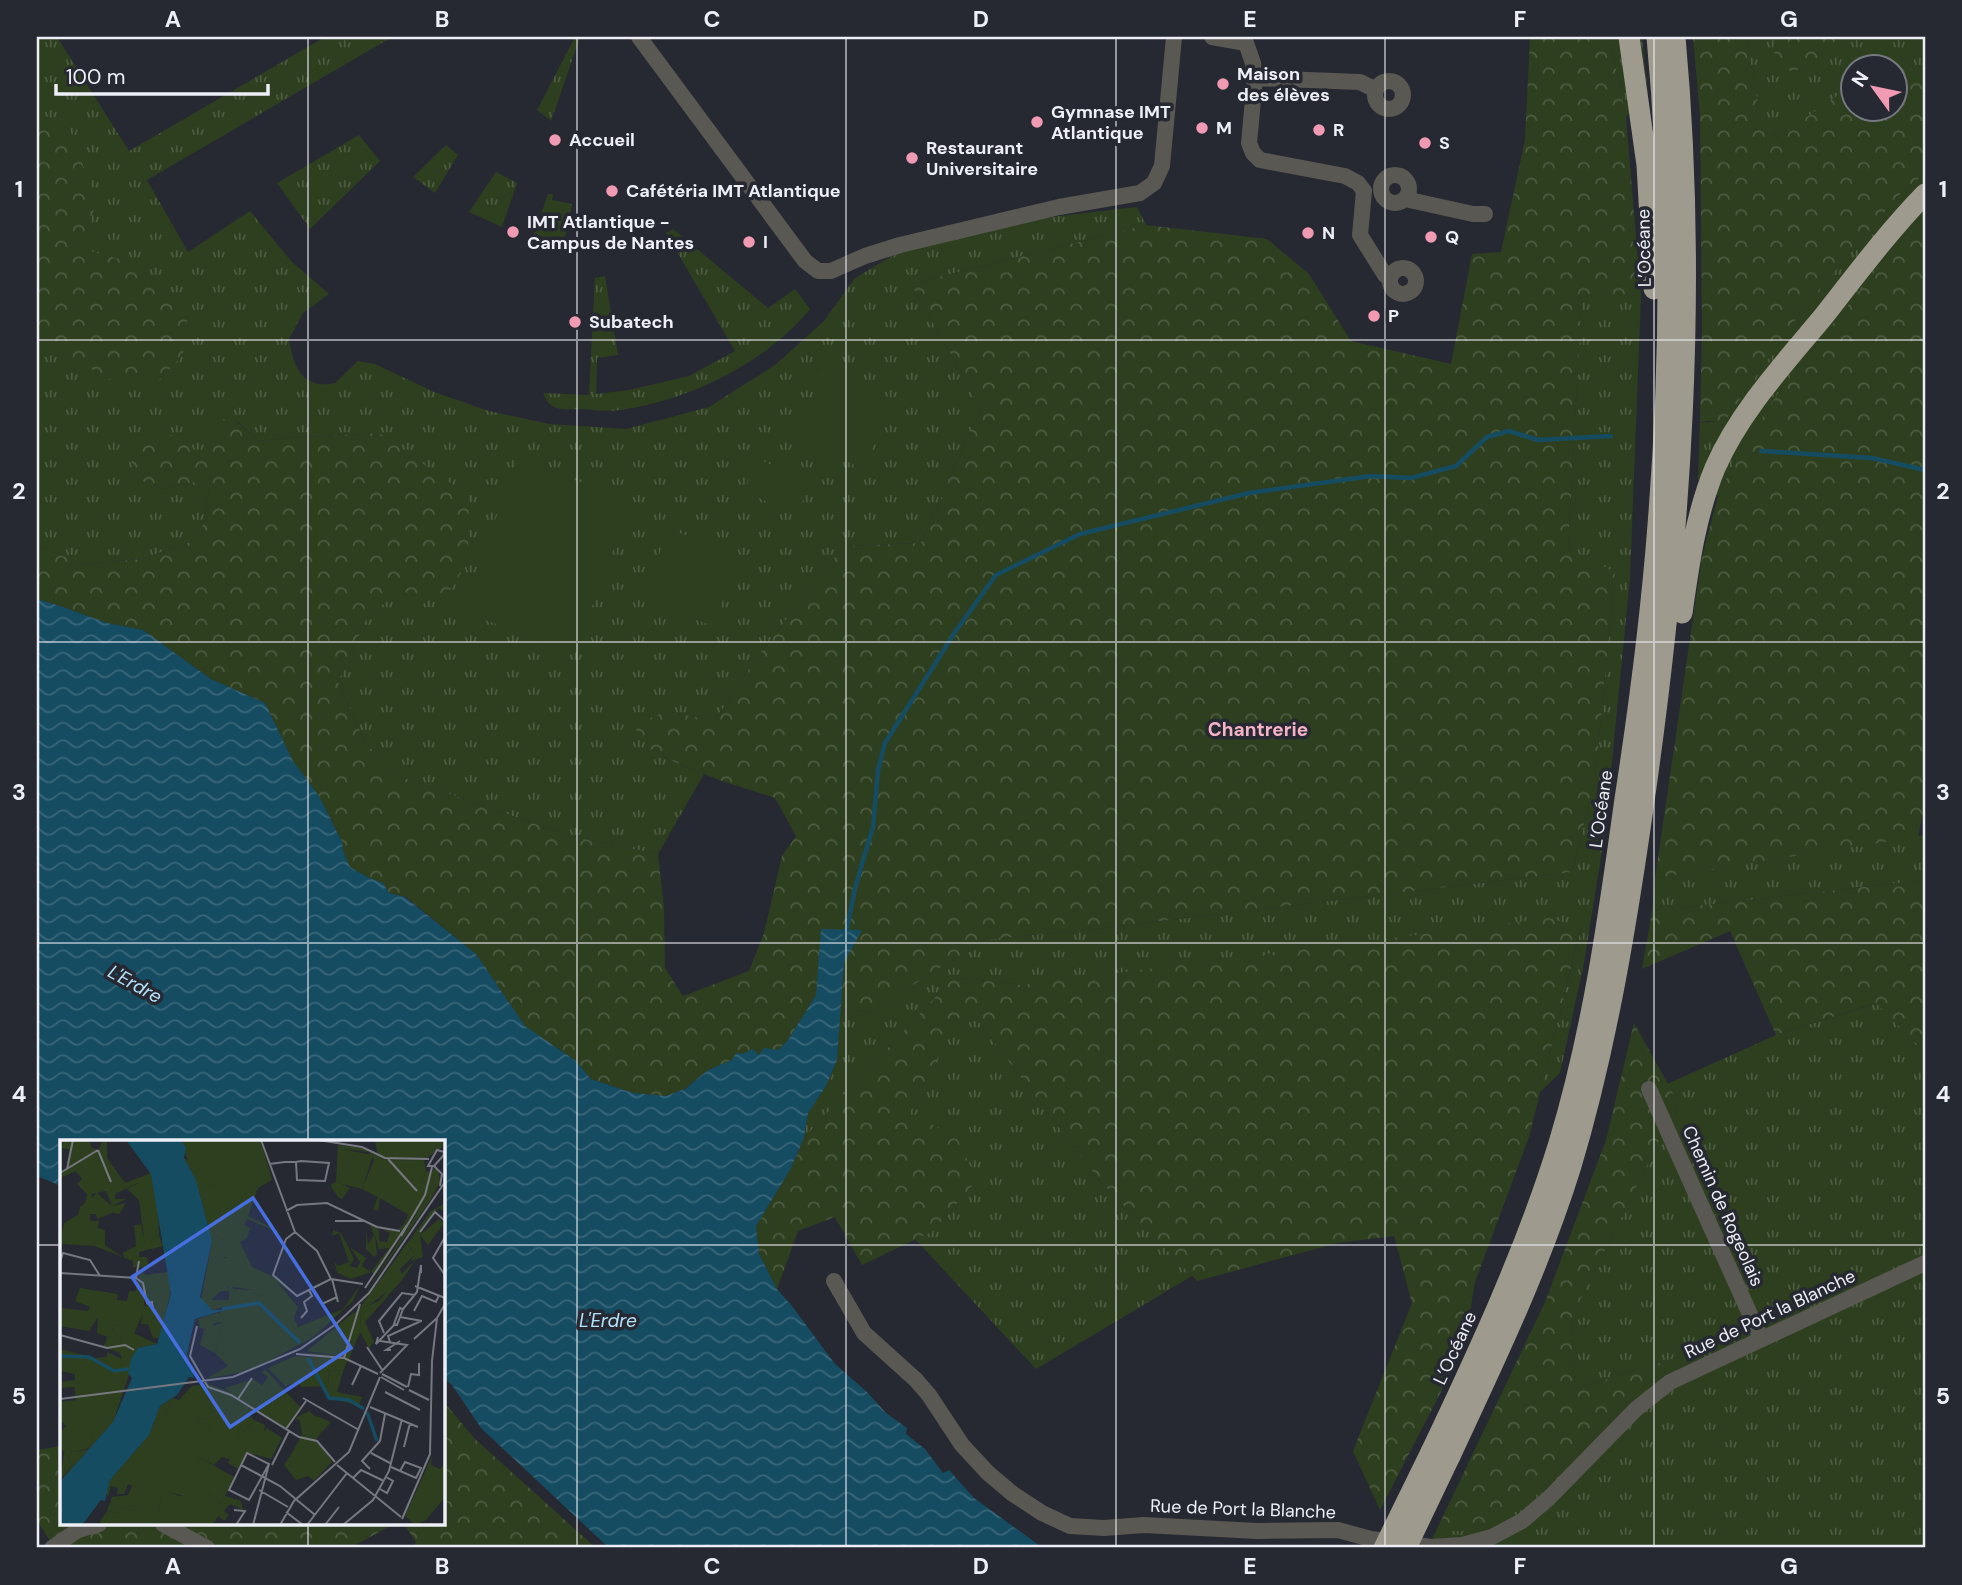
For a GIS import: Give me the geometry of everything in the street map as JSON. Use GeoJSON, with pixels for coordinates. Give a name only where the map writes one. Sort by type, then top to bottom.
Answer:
{"type":"FeatureCollection","features":[{"type":"Feature","properties":{"kind":"highway"},"geometry":{"type":"LineString","coordinates":[[1629,37],[1647,165],[1655,312],[1667,341]]}},
{"type":"Feature","properties":{"kind":"highway","name":"L’Océane"},"geometry":{"type":"LineString","coordinates":[[1406,1548],[1536,1211],[1559,1143],[1586,1040],[1609,911],[1648,632],[1662,470],[1667,341],[1666,186],[1657,37]]}},
{"type":"Feature","properties":{"kind":"highway","name":"L’Océane"},"geometry":{"type":"LineString","coordinates":[[1384,1548],[1489,1374],[1536,1263],[1562,1194],[1583,1125],[1618,969],[1663,662],[1679,495],[1685,342],[1684,182],[1675,37]]}},
{"type":"Feature","properties":{"kind":"highway"},"geometry":{"type":"LineString","coordinates":[[1663,662],[1678,635],[1689,561],[1704,497],[1731,437],[1766,386],[1925,194]]}},
{"type":"Feature","properties":{"kind":"street"},"geometry":{"type":"LineString","coordinates":[[639,37],[808,265],[824,273],[864,256],[951,232],[1059,207],[1144,192],[1152,187],[1159,175],[1163,155],[1174,37]]}},
{"type":"Feature","properties":{"kind":"street"},"geometry":{"type":"LineString","coordinates":[[1212,37],[1246,43],[1255,78],[1249,143],[1253,153],[1260,160],[1345,176],[1358,183],[1364,191],[1360,235],[1379,267],[1390,279]]}},
{"type":"Feature","properties":{"kind":"street"},"geometry":{"type":"LineString","coordinates":[[1255,78],[1360,82],[1376,90]]}},
{"type":"Feature","properties":{"kind":"street"},"geometry":{"type":"LineString","coordinates":[[1405,199],[1409,186],[1405,179],[1392,175],[1384,180],[1381,188],[1383,196],[1390,202],[1398,203],[1405,199],[1473,214],[1485,214]]}},
{"type":"Feature","properties":{"kind":"street"},"geometry":{"type":"LineString","coordinates":[[1364,191],[1381,188]]}},
{"type":"Feature","properties":{"kind":"street","name":"Chemin de Rogeolais"},"geometry":{"type":"LineString","coordinates":[[1649,1089],[1761,1339]]}},
{"type":"Feature","properties":{"kind":"street","name":"Rue de Port la Blanche"},"geometry":{"type":"LineString","coordinates":[[834,1281],[864,1333],[923,1388],[962,1445],[988,1473],[1013,1494],[1070,1526],[1104,1528],[1144,1525],[1257,1531],[1338,1530],[1371,1539],[1431,1547],[1462,1545],[1492,1537],[1522,1521],[1548,1499],[1636,1409],[1670,1382],[1925,1263]]}},
{"type":"Feature","properties":{"kind":"street"},"geometry":{"type":"LineString","coordinates":[[167,1526],[207,1548]]}},
{"type":"Feature","properties":{"kind":"street"},"geometry":{"type":"LineString","coordinates":[[52,1548],[83,1527]]}},
{"type":"Feature","properties":{"kind":"green space"},"geometry":{"type":"Polygon","coordinates":[[[37,37],[57,37],[129,151],[325,37],[392,37],[147,180],[188,252],[250,211],[291,261],[329,294],[303,313],[289,339],[296,366],[311,381],[320,384],[335,383],[358,361],[375,364],[434,392],[489,411],[549,424],[626,429],[709,407],[775,365],[824,321],[855,278],[907,247],[1025,220],[1137,207],[1146,225],[911,284],[981,408],[921,543],[844,546],[756,658],[715,721],[666,711],[655,754],[704,774],[658,854],[570,836],[395,775],[365,742],[338,682],[369,613],[404,590],[379,433],[258,441],[237,421],[199,457],[131,461],[137,479],[164,489],[194,482],[209,491],[203,525],[190,542],[142,559],[84,564],[37,546],[37,37]]]}},
{"type":"Feature","properties":{"kind":"green space"},"geometry":{"type":"Polygon","coordinates":[[[575,37],[580,37],[551,121],[537,110],[575,37]]]}},
{"type":"Feature","properties":{"kind":"green space"},"geometry":{"type":"Polygon","coordinates":[[[1530,37],[1609,37],[1626,117],[1641,296],[1582,294],[1568,549],[1615,572],[1595,780],[1572,872],[1078,931],[989,939],[872,1012],[840,1009],[844,963],[822,929],[816,995],[788,1040],[778,1050],[732,1060],[708,1070],[685,1089],[666,1096],[633,1093],[591,1079],[576,1061],[525,1026],[476,954],[406,897],[389,893],[383,883],[350,867],[342,842],[319,796],[293,761],[265,703],[211,679],[143,630],[107,623],[37,599],[37,546],[84,564],[142,559],[190,542],[203,525],[209,491],[194,482],[164,489],[137,479],[131,461],[153,440],[182,435],[199,456],[217,418],[236,421],[258,441],[379,433],[469,496],[468,561],[453,586],[423,604],[404,591],[369,613],[338,682],[365,742],[395,775],[570,836],[658,854],[664,908],[665,968],[683,996],[749,971],[764,933],[782,856],[796,836],[775,798],[719,780],[655,754],[633,726],[666,711],[715,721],[756,658],[844,546],[921,543],[981,408],[911,284],[1146,225],[1267,239],[1309,274],[1351,341],[1451,364],[1472,254],[1501,252],[1525,140],[1530,37]]]}},
{"type":"Feature","properties":{"kind":"green space"},"geometry":{"type":"Polygon","coordinates":[[[1609,37],[1642,37],[1648,94],[1626,117],[1609,37]]]}},
{"type":"Feature","properties":{"kind":"green space"},"geometry":{"type":"Polygon","coordinates":[[[1693,37],[1746,37],[1762,127],[1778,137],[1840,94],[1840,122],[1910,122],[1910,65],[1925,78],[1925,173],[1898,196],[1806,305],[1724,422],[1700,423],[1702,329],[1700,116],[1693,37]]]}},
{"type":"Feature","properties":{"kind":"green space"},"geometry":{"type":"Polygon","coordinates":[[[1746,37],[1925,37],[1925,78],[1910,65],[1910,52],[1840,52],[1840,94],[1779,137],[1762,128],[1746,37]]]}},
{"type":"Feature","properties":{"kind":"green space"},"geometry":{"type":"Polygon","coordinates":[[[1776,37],[1847,37],[1816,67],[1790,71],[1774,52],[1776,37]]]}},
{"type":"Feature","properties":{"kind":"green space"},"geometry":{"type":"Polygon","coordinates":[[[37,112],[69,127],[96,201],[87,235],[87,250],[143,266],[187,319],[183,355],[158,381],[113,381],[75,360],[42,347],[37,349],[37,112]]]}},
{"type":"Feature","properties":{"kind":"green space"},"geometry":{"type":"Polygon","coordinates":[[[359,135],[380,161],[310,229],[277,183],[359,135]]]}},
{"type":"Feature","properties":{"kind":"green space"},"geometry":{"type":"Polygon","coordinates":[[[446,145],[458,155],[435,193],[413,177],[446,145]]]}},
{"type":"Feature","properties":{"kind":"green space"},"geometry":{"type":"Polygon","coordinates":[[[496,172],[517,183],[502,227],[469,212],[496,172]]]}},
{"type":"Feature","properties":{"kind":"green space"},"geometry":{"type":"Polygon","coordinates":[[[1925,173],[1925,212],[1903,237],[1736,459],[1718,496],[1698,480],[1700,423],[1724,421],[1806,305],[1898,196],[1925,173]]]}},
{"type":"Feature","properties":{"kind":"green space"},"geometry":{"type":"Polygon","coordinates":[[[548,194],[553,194],[552,200],[572,204],[564,238],[546,252],[530,246],[548,194]]]}},
{"type":"Feature","properties":{"kind":"green space"},"geometry":{"type":"Polygon","coordinates":[[[1925,212],[1925,802],[1918,837],[1655,878],[1702,557],[1718,496],[1736,459],[1780,390],[1925,212]]]}},
{"type":"Feature","properties":{"kind":"green space"},"geometry":{"type":"Polygon","coordinates":[[[673,229],[768,308],[795,289],[810,309],[771,346],[748,362],[724,376],[672,398],[611,411],[554,407],[543,393],[589,395],[595,278],[605,276],[618,355],[597,358],[596,394],[629,390],[689,376],[735,351],[666,233],[673,229]]]}},
{"type":"Feature","properties":{"kind":"green space"},"geometry":{"type":"Polygon","coordinates":[[[1582,293],[1641,296],[1630,578],[1605,832],[1584,963],[1560,1073],[1540,1092],[1581,928],[1022,985],[954,977],[804,1138],[808,1113],[826,1086],[837,1060],[840,1009],[872,1012],[989,939],[1078,931],[1572,872],[1595,780],[1615,573],[1568,549],[1582,293]]]}},
{"type":"Feature","properties":{"kind":"green space"},"geometry":{"type":"Polygon","coordinates":[[[825,369],[895,400],[863,469],[795,437],[825,369]]]}},
{"type":"Feature","properties":{"kind":"green space"},"geometry":{"type":"Polygon","coordinates":[[[518,459],[631,501],[575,653],[461,611],[518,459]]]}},
{"type":"Feature","properties":{"kind":"green space"},"geometry":{"type":"Polygon","coordinates":[[[758,459],[811,483],[796,515],[744,491],[758,459]]]}},
{"type":"Feature","properties":{"kind":"green space"},"geometry":{"type":"Polygon","coordinates":[[[668,529],[739,554],[714,626],[643,602],[668,529]]]}},
{"type":"Feature","properties":{"kind":"green space"},"geometry":{"type":"Polygon","coordinates":[[[1925,835],[1925,880],[1652,911],[1655,878],[1925,835]]]}},
{"type":"Feature","properties":{"kind":"green space"},"geometry":{"type":"Polygon","coordinates":[[[1925,880],[1925,1043],[1918,1045],[1876,1003],[1776,1035],[1730,931],[1642,969],[1652,911],[1925,880]]]}},
{"type":"Feature","properties":{"kind":"green space"},"geometry":{"type":"Polygon","coordinates":[[[1549,918],[1581,927],[1529,1137],[1475,1282],[1464,1347],[1380,1510],[1353,1451],[1412,1303],[1394,1236],[1338,1243],[1197,1281],[1098,1179],[979,1022],[958,1018],[909,1114],[956,1136],[977,1180],[933,1231],[862,1265],[835,1217],[798,1231],[777,1289],[759,1254],[756,1226],[790,1170],[804,1138],[954,977],[1022,985],[1549,918]]]}},
{"type":"Feature","properties":{"kind":"green space"},"geometry":{"type":"Polygon","coordinates":[[[1877,1003],[1918,1045],[1925,1043],[1925,1548],[1427,1548],[1436,1531],[1462,1531],[1545,1485],[1644,1386],[1683,1365],[1679,1357],[1575,1389],[1571,1319],[1678,1102],[1667,1084],[1776,1035],[1877,1003]]]}},
{"type":"Feature","properties":{"kind":"green space"},"geometry":{"type":"Polygon","coordinates":[[[958,1017],[979,1022],[1098,1179],[1192,1276],[1036,1369],[915,1239],[933,1231],[909,1114],[958,1017]]]}},
{"type":"Feature","properties":{"kind":"green space"},"geometry":{"type":"Polygon","coordinates":[[[1634,1023],[1678,1102],[1571,1319],[1575,1389],[1679,1357],[1683,1365],[1644,1386],[1545,1485],[1504,1516],[1462,1531],[1436,1531],[1545,1302],[1606,1140],[1634,1023]]]}},
{"type":"Feature","properties":{"kind":"green space"},"geometry":{"type":"Polygon","coordinates":[[[444,1402],[475,1439],[596,1548],[412,1548],[416,1542],[405,1526],[444,1526],[444,1402]]]}},
{"type":"Feature","properties":{"kind":"green space"},"geometry":{"type":"Polygon","coordinates":[[[60,1446],[60,1526],[390,1526],[350,1548],[55,1548],[37,1521],[37,1450],[60,1446]]]}},
{"type":"Feature","properties":{"kind":"water","name":"L'Erdre"},"geometry":{"type":"Polygon","coordinates":[[[37,599],[107,623],[143,630],[211,679],[265,703],[293,761],[319,796],[342,842],[350,867],[383,883],[389,893],[405,897],[476,954],[525,1026],[576,1061],[591,1079],[633,1093],[666,1096],[685,1089],[708,1070],[732,1060],[736,1053],[742,1054],[753,1049],[759,1055],[764,1048],[778,1050],[788,1040],[816,995],[821,929],[862,930],[844,963],[837,1060],[826,1086],[808,1113],[804,1138],[790,1170],[756,1226],[759,1254],[777,1289],[835,1364],[886,1413],[907,1428],[906,1434],[925,1449],[943,1473],[949,1470],[974,1498],[1043,1548],[609,1548],[481,1428],[452,1385],[444,1378],[444,1140],[60,1140],[60,1186],[37,1176],[37,599]]]}},
{"type":"Feature","properties":{"kind":"waterway"},"geometry":{"type":"LineString","coordinates":[[844,933],[873,827],[878,770],[885,743],[955,632],[996,575],[1080,534],[1249,493],[1371,476],[1411,478],[1456,466],[1487,437],[1509,431],[1538,440],[1611,436]]}},
{"type":"Feature","properties":{"kind":"waterway"},"geometry":{"type":"LineString","coordinates":[[1761,451],[1872,458],[1925,470]]}},
{"type":"Feature","properties":{"kind":"place","name":"Maison des élèves"},"geometry":{"type":"Point","coordinates":[1223,84]}},
{"type":"Feature","properties":{"kind":"place","name":"Gymnase IMT Atlantique"},"geometry":{"type":"Point","coordinates":[1037,122]}},
{"type":"Feature","properties":{"kind":"place","name":"M"},"geometry":{"type":"Point","coordinates":[1202,128]}},
{"type":"Feature","properties":{"kind":"place","name":"R"},"geometry":{"type":"Point","coordinates":[1319,130]}},
{"type":"Feature","properties":{"kind":"place","name":"Accueil"},"geometry":{"type":"Point","coordinates":[555,140]}},
{"type":"Feature","properties":{"kind":"place","name":"S"},"geometry":{"type":"Point","coordinates":[1425,143]}},
{"type":"Feature","properties":{"kind":"place","name":"Restaurant Universitaire"},"geometry":{"type":"Point","coordinates":[912,158]}},
{"type":"Feature","properties":{"kind":"place","name":"Cafétéria IMT Atlantique"},"geometry":{"type":"Point","coordinates":[612,191]}},
{"type":"Feature","properties":{"kind":"place","name":"IMT Atlantique - Campus de Nantes"},"geometry":{"type":"Point","coordinates":[513,232]}},
{"type":"Feature","properties":{"kind":"place","name":"N"},"geometry":{"type":"Point","coordinates":[1308,233]}},
{"type":"Feature","properties":{"kind":"place","name":"Q"},"geometry":{"type":"Point","coordinates":[1431,237]}},
{"type":"Feature","properties":{"kind":"place","name":"I"},"geometry":{"type":"Point","coordinates":[749,242]}},
{"type":"Feature","properties":{"kind":"place","name":"P"},"geometry":{"type":"Point","coordinates":[1374,316]}},
{"type":"Feature","properties":{"kind":"place","name":"Subatech"},"geometry":{"type":"Point","coordinates":[575,322]}},
{"type":"Feature","properties":{"kind":"district","name":"Chantrerie"},"geometry":{"type":"Point","coordinates":[1258,729]}}]}
